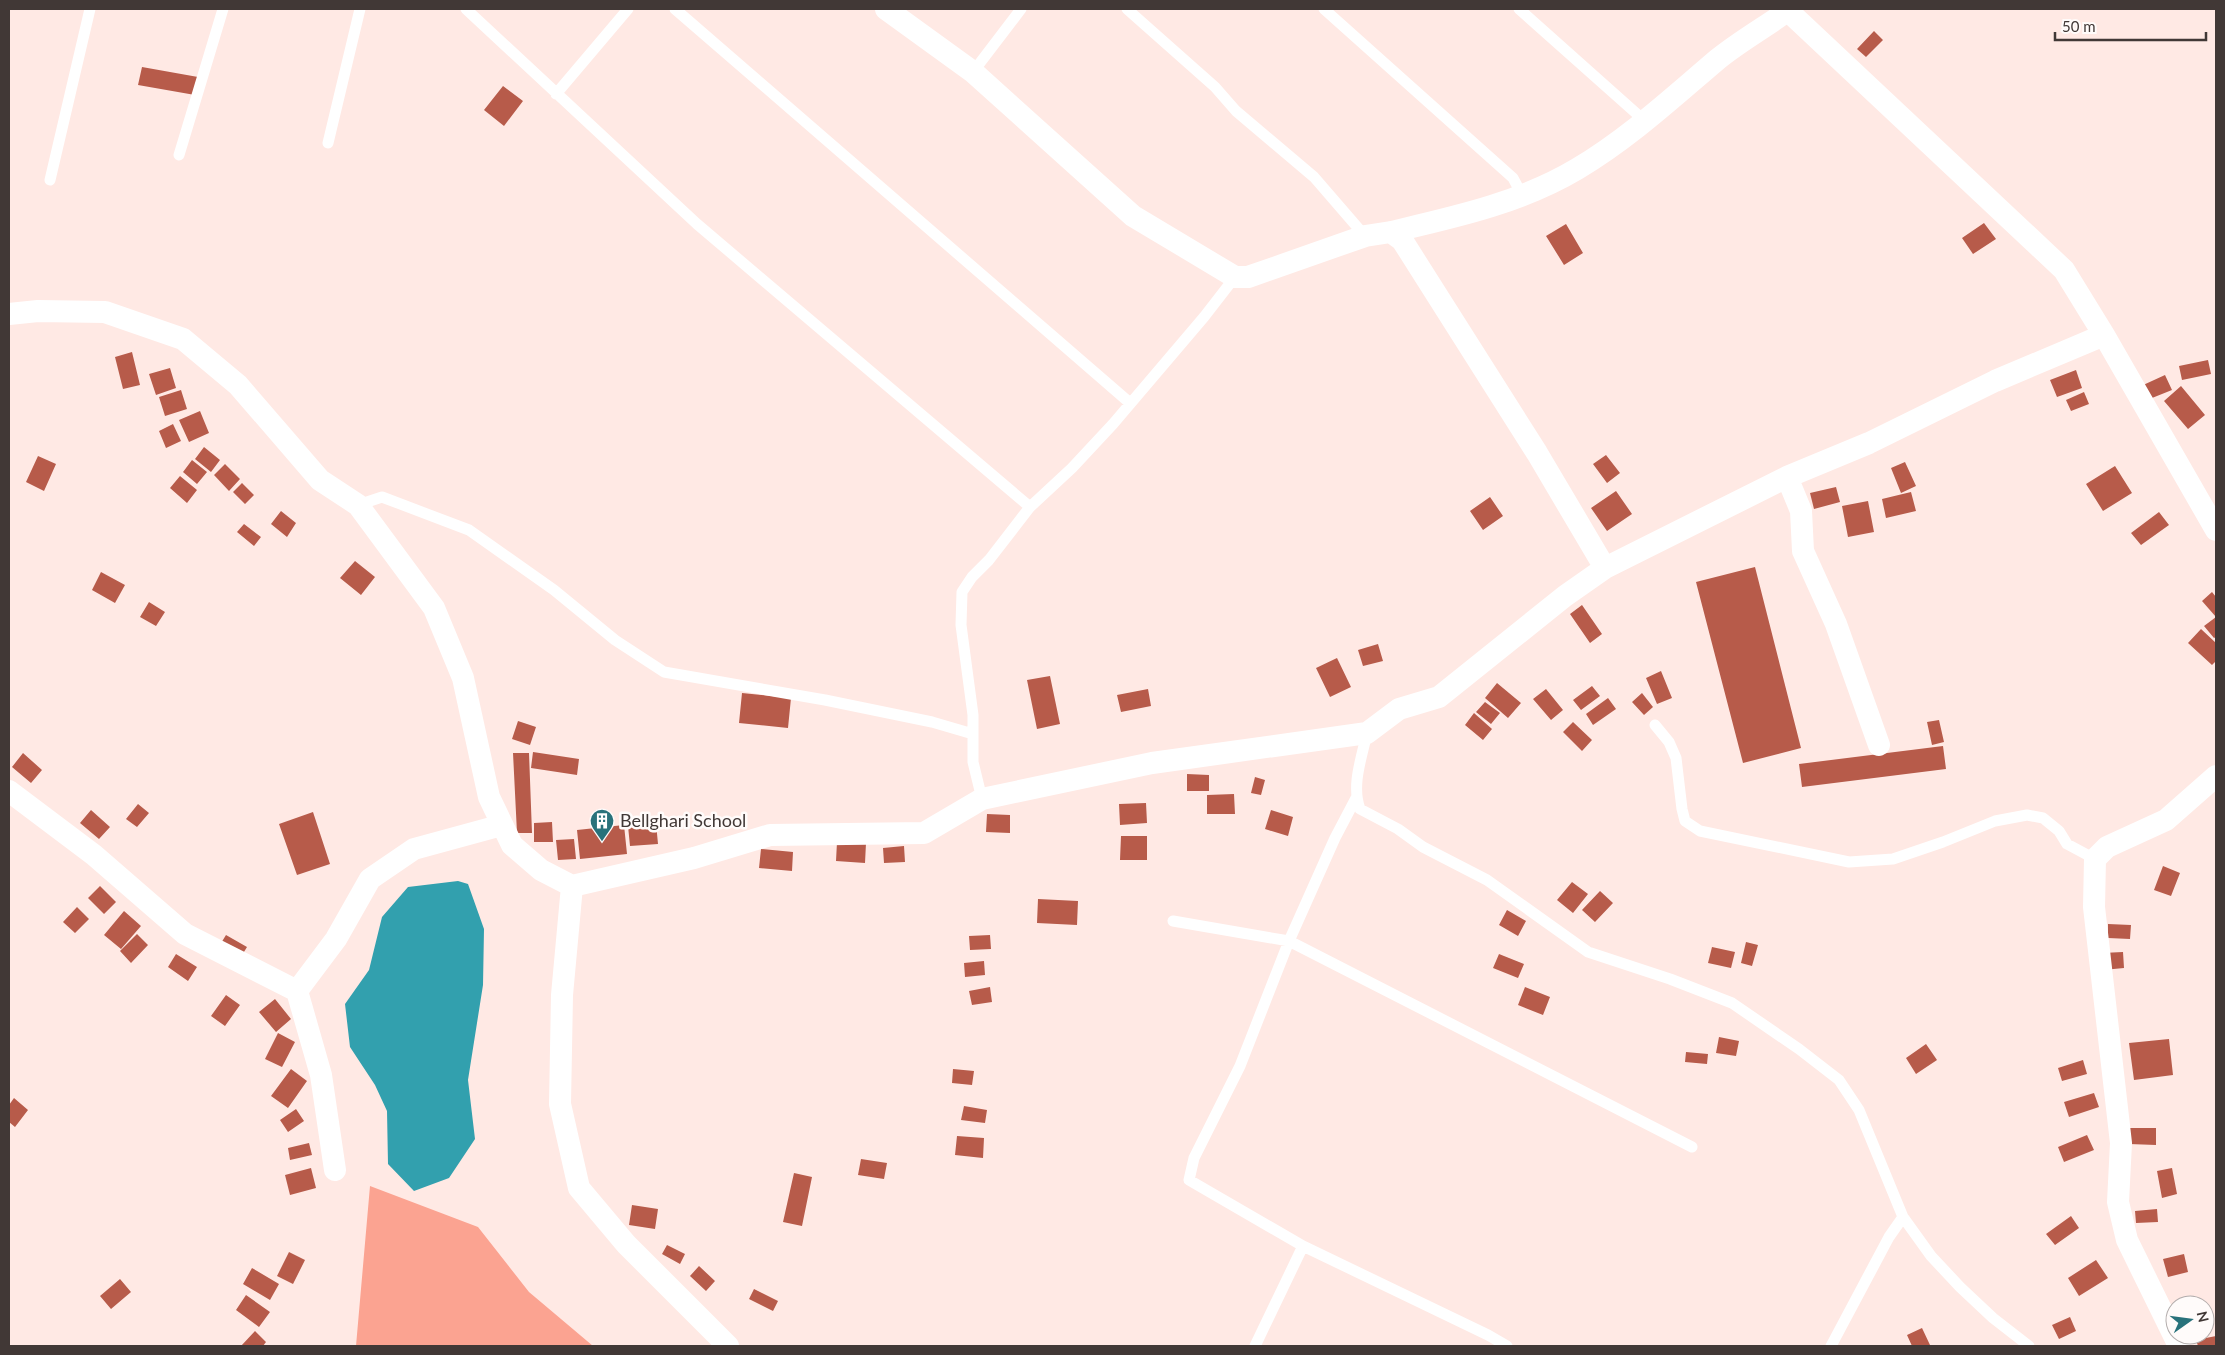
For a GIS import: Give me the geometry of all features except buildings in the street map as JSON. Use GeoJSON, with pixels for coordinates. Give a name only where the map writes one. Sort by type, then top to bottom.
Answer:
{"type":"FeatureCollection","features":[{"type":"Feature","properties":{"kind":"street"},"geometry":{"type":"LineString","coordinates":[[886,9],[973,72],[1133,216],[1236,276],[1248,277],[1365,236],[1391,232],[1463,215],[1522,196],[1576,170],[1646,122],[1720,58],[1788,9],[2064,270],[2104,335],[2216,530]]}},
{"type":"Feature","properties":{"kind":"street"},"geometry":{"type":"LineString","coordinates":[[1391,232],[1402,240],[1537,453],[1605,568]]}},
{"type":"Feature","properties":{"kind":"street"},"geometry":{"type":"LineString","coordinates":[[9,314],[105,312],[183,339],[238,386],[320,480],[358,505],[434,608],[463,678],[489,797],[512,846],[541,870],[572,886],[694,858],[770,835],[924,833],[982,799],[1152,763],[1367,733],[1400,709],[1439,697],[1565,596],[1605,568],[1787,477],[1869,443],[1995,381],[2104,335]]}},
{"type":"Feature","properties":{"kind":"street"},"geometry":{"type":"LineString","coordinates":[[1787,477],[1801,511],[1803,551],[1836,624],[1879,745]]}},
{"type":"Feature","properties":{"kind":"street"},"geometry":{"type":"LineString","coordinates":[[2165,1320],[2127,1240],[2118,1202],[2122,1143],[2094,907],[2095,859],[2106,847],[2166,820],[2216,776]]}},
{"type":"Feature","properties":{"kind":"street"},"geometry":{"type":"LineString","coordinates":[[9,791],[94,855],[185,934],[297,991],[321,1075],[335,1170]]}},
{"type":"Feature","properties":{"kind":"street"},"geometry":{"type":"LineString","coordinates":[[297,991],[336,939],[370,879],[414,849],[502,825]]}},
{"type":"Feature","properties":{"kind":"street"},"geometry":{"type":"LineString","coordinates":[[572,886],[562,995],[560,1104],[579,1188],[626,1244],[728,1346]]}},
{"type":"Feature","properties":{"kind":"lane"},"geometry":{"type":"LineString","coordinates":[[50,180],[90,9]]}},
{"type":"Feature","properties":{"kind":"lane"},"geometry":{"type":"LineString","coordinates":[[179,155],[223,9]]}},
{"type":"Feature","properties":{"kind":"lane"},"geometry":{"type":"LineString","coordinates":[[328,143],[360,9]]}},
{"type":"Feature","properties":{"kind":"lane"},"geometry":{"type":"LineString","coordinates":[[466,9],[698,224],[1030,507]]}},
{"type":"Feature","properties":{"kind":"lane"},"geometry":{"type":"LineString","coordinates":[[556,94],[628,9]]}},
{"type":"Feature","properties":{"kind":"lane"},"geometry":{"type":"LineString","coordinates":[[675,9],[1130,403]]}},
{"type":"Feature","properties":{"kind":"lane"},"geometry":{"type":"LineString","coordinates":[[973,72],[1021,9]]}},
{"type":"Feature","properties":{"kind":"lane"},"geometry":{"type":"LineString","coordinates":[[1127,9],[1215,87],[1236,111],[1314,177],[1365,236]]}},
{"type":"Feature","properties":{"kind":"lane"},"geometry":{"type":"LineString","coordinates":[[1324,9],[1513,178],[1522,196]]}},
{"type":"Feature","properties":{"kind":"lane"},"geometry":{"type":"LineString","coordinates":[[1519,9],[1646,122]]}},
{"type":"Feature","properties":{"kind":"lane"},"geometry":{"type":"LineString","coordinates":[[982,799],[972,762],[974,715],[961,625],[962,592],[972,577],[989,560],[1030,507],[1072,468],[1130,403],[1204,317],[1236,276]]}},
{"type":"Feature","properties":{"kind":"lane"},"geometry":{"type":"LineString","coordinates":[[358,505],[382,498],[469,530],[554,590],[615,640],[664,672],[834,702],[932,722],[973,734]]}},
{"type":"Feature","properties":{"kind":"lane"},"geometry":{"type":"LineString","coordinates":[[1655,725],[1669,742],[1676,758],[1685,821],[1700,831],[1849,862],[1893,859],[1943,842],[1995,821],[2027,815],[2043,818],[2060,831],[2067,844],[2095,859]]}},
{"type":"Feature","properties":{"kind":"lane"},"geometry":{"type":"LineString","coordinates":[[1367,733],[1356,783],[1356,798],[1360,809],[1398,829],[1423,847],[1487,880],[1588,952],[1670,979],[1732,1003],[1800,1049],[1839,1080],[1859,1110],[1903,1217],[1931,1256],[1960,1287],[1993,1318],[2029,1346]]}},
{"type":"Feature","properties":{"kind":"lane"},"geometry":{"type":"LineString","coordinates":[[1356,798],[1335,838],[1289,941],[1240,1066],[1194,1158],[1189,1180],[1303,1246],[1488,1335],[1506,1346]]}},
{"type":"Feature","properties":{"kind":"lane"},"geometry":{"type":"LineString","coordinates":[[1173,921],[1289,941],[1692,1147]]}},
{"type":"Feature","properties":{"kind":"lane"},"geometry":{"type":"LineString","coordinates":[[1831,1346],[1889,1237],[1903,1217]]}},
{"type":"Feature","properties":{"kind":"lane"},"geometry":{"type":"LineString","coordinates":[[1255,1346],[1303,1246]]}},
{"type":"Feature","properties":{"kind":"shaded area"},"geometry":{"type":"Polygon","coordinates":[[[370,1186],[478,1227],[529,1292],[593,1346],[356,1346],[370,1186]]]}},
{"type":"Feature","properties":{"kind":"water"},"geometry":{"type":"Polygon","coordinates":[[[458,881],[468,884],[484,929],[483,985],[468,1080],[475,1139],[449,1178],[414,1191],[388,1164],[387,1111],[375,1085],[350,1047],[345,1004],[369,970],[382,917],[408,887],[458,881]]]}},
{"type":"Feature","properties":{"kind":"place","name":"Bellghari School"},"geometry":{"type":"Point","coordinates":[602,842]}}]}
